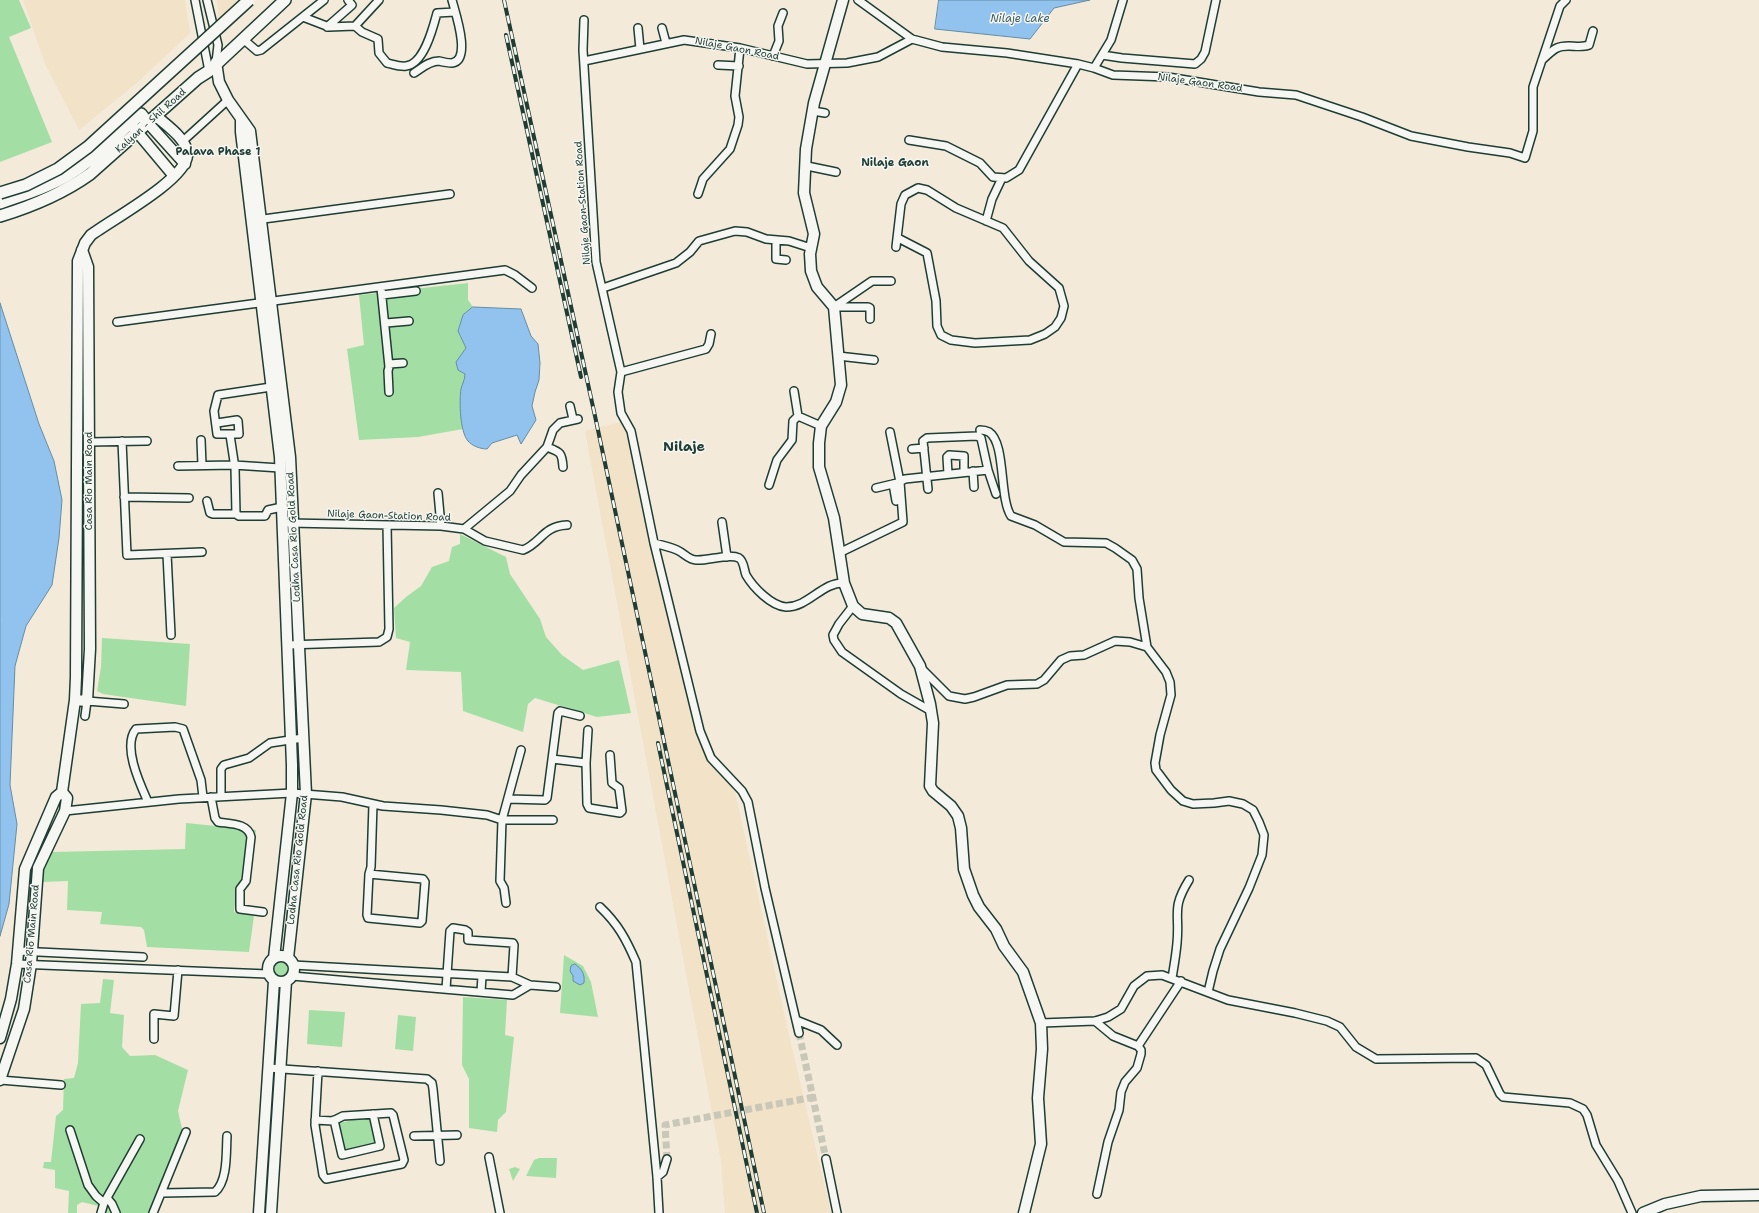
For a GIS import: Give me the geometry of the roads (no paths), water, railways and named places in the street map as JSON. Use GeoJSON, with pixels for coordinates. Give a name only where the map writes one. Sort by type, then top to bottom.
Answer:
{"type":"FeatureCollection","features":[{"type":"Feature","properties":{"kind":"main road"},"geometry":{"type":"LineString","coordinates":[[0,193],[26,185],[58,169],[88,147],[249,0]]}},
{"type":"Feature","properties":{"kind":"main road","name":"Kalyan - Shil Road"},"geometry":{"type":"LineString","coordinates":[[0,216],[22,209],[73,186],[90,174],[137,134],[198,78],[213,67],[285,0]]}},
{"type":"Feature","properties":{"kind":"main road","name":"Kalyan - Shil Road"},"geometry":{"type":"LineString","coordinates":[[0,203],[44,188],[67,176],[97,154],[141,114],[152,119]]}},
{"type":"Feature","properties":{"kind":"street"},"geometry":{"type":"LineString","coordinates":[[195,0],[213,67]]}},
{"type":"Feature","properties":{"kind":"street"},"geometry":{"type":"LineString","coordinates":[[207,0],[218,45],[213,67]]}},
{"type":"Feature","properties":{"kind":"street"},"geometry":{"type":"LineString","coordinates":[[243,39],[257,51],[261,50],[324,0]]}},
{"type":"Feature","properties":{"kind":"street"},"geometry":{"type":"LineString","coordinates":[[327,27],[350,2],[358,0]]}},
{"type":"Feature","properties":{"kind":"street"},"geometry":{"type":"LineString","coordinates":[[355,26],[379,0]]}},
{"type":"Feature","properties":{"kind":"street"},"geometry":{"type":"LineString","coordinates":[[414,73],[433,62],[451,63],[459,58],[462,38],[452,0]]}},
{"type":"Feature","properties":{"kind":"street"},"geometry":{"type":"LineString","coordinates":[[842,0],[824,64],[813,111],[806,148],[807,166],[804,193],[814,234],[811,248],[811,271],[817,287],[834,307],[841,385],[839,395],[821,426],[818,443],[819,467],[834,518],[844,583],[853,606],[862,614],[889,618],[896,623],[920,666],[949,696],[965,698],[974,697],[1007,685],[1037,684],[1044,680],[1061,660],[1070,656],[1084,655],[1115,641],[1130,642],[1147,647]]}},
{"type":"Feature","properties":{"kind":"street","name":"Nilaje Gaon Road"},"geometry":{"type":"LineString","coordinates":[[858,0],[912,39],[942,47],[1007,53],[1078,64],[1113,75],[1171,77],[1259,92],[1296,95],[1362,117],[1412,136],[1468,147],[1510,153],[1525,158],[1533,131],[1533,87],[1542,60]]}},
{"type":"Feature","properties":{"kind":"street"},"geometry":{"type":"LineString","coordinates":[[1094,68],[1111,40],[1123,0]]}},
{"type":"Feature","properties":{"kind":"street"},"geometry":{"type":"LineString","coordinates":[[1102,55],[1195,64],[1201,59],[1205,52],[1216,0]]}},
{"type":"Feature","properties":{"kind":"street"},"geometry":{"type":"LineString","coordinates":[[1542,60],[1560,6],[1566,0]]}},
{"type":"Feature","properties":{"kind":"street"},"geometry":{"type":"LineString","coordinates":[[303,18],[327,27],[355,26],[362,32],[378,39],[379,53],[387,63],[405,66],[411,64],[428,46],[437,13],[455,12]]}},
{"type":"Feature","properties":{"kind":"street"},"geometry":{"type":"LineString","coordinates":[[773,56],[779,41],[778,26],[783,12]]}},
{"type":"Feature","properties":{"kind":"street","name":"Nilaje Gaon-Station Road"},"geometry":{"type":"LineString","coordinates":[[584,20],[584,61],[596,262],[603,288],[620,372],[618,392],[621,413],[631,431],[654,542]]}},
{"type":"Feature","properties":{"kind":"street"},"geometry":{"type":"LineString","coordinates":[[638,28],[640,49]]}},
{"type":"Feature","properties":{"kind":"street"},"geometry":{"type":"LineString","coordinates":[[662,28],[666,43]]}},
{"type":"Feature","properties":{"kind":"street"},"geometry":{"type":"LineString","coordinates":[[1542,60],[1557,48],[1569,46],[1584,47],[1589,45],[1593,31]]}},
{"type":"Feature","properties":{"kind":"street","name":"Nilaje Gaon Road"},"geometry":{"type":"LineString","coordinates":[[584,61],[684,40],[740,48],[807,64],[847,63],[878,57],[912,39]]}},
{"type":"Feature","properties":{"kind":"street"},"geometry":{"type":"LineString","coordinates":[[698,194],[703,179],[730,149],[738,125],[739,117],[735,96],[740,48]]}},
{"type":"Feature","properties":{"kind":"street"},"geometry":{"type":"LineString","coordinates":[[1171,77],[1174,63]]}},
{"type":"Feature","properties":{"kind":"street"},"geometry":{"type":"LineString","coordinates":[[909,140],[946,146],[980,163],[993,177],[1006,178],[1019,170],[1078,64]]}},
{"type":"Feature","properties":{"kind":"street"},"geometry":{"type":"LineString","coordinates":[[718,65],[739,66]]}},
{"type":"Feature","properties":{"kind":"street","name":"Lodha Casa Rio Gold Road"},"geometry":{"type":"LineString","coordinates":[[213,67],[228,100],[250,131],[256,220],[266,301],[290,456],[306,794],[281,1068],[271,1213]]}},
{"type":"Feature","properties":{"kind":"street"},"geometry":{"type":"LineString","coordinates":[[183,141],[228,100]]}},
{"type":"Feature","properties":{"kind":"street"},"geometry":{"type":"LineString","coordinates":[[813,111],[825,113]]}},
{"type":"Feature","properties":{"kind":"street"},"geometry":{"type":"LineString","coordinates":[[152,119],[183,141],[188,155],[185,164]]}},
{"type":"Feature","properties":{"kind":"street"},"geometry":{"type":"LineString","coordinates":[[152,119],[185,164]]}},
{"type":"Feature","properties":{"kind":"street"},"geometry":{"type":"LineString","coordinates":[[130,123],[137,134],[174,176]]}},
{"type":"Feature","properties":{"kind":"street","name":"Casa Rio Main Road"},"geometry":{"type":"LineString","coordinates":[[0,1038],[11,999],[17,964],[25,869],[56,797],[62,792],[75,700],[77,268],[85,242],[91,235],[160,189],[185,164]]}},
{"type":"Feature","properties":{"kind":"street"},"geometry":{"type":"LineString","coordinates":[[807,166],[836,172]]}},
{"type":"Feature","properties":{"kind":"street"},"geometry":{"type":"LineString","coordinates":[[986,221],[992,199],[1002,178]]}},
{"type":"Feature","properties":{"kind":"street"},"geometry":{"type":"LineString","coordinates":[[896,247],[901,204],[905,196],[918,188],[927,190],[956,208],[1002,228],[1028,261],[1059,288],[1064,306],[1061,318],[1054,327],[1045,334],[1030,340],[975,343],[951,340],[942,335],[937,326],[936,301],[930,278],[929,258],[927,253],[898,238]]}},
{"type":"Feature","properties":{"kind":"street"},"geometry":{"type":"LineString","coordinates":[[256,220],[450,194]]}},
{"type":"Feature","properties":{"kind":"street"},"geometry":{"type":"LineString","coordinates":[[603,288],[676,263],[690,252],[699,241],[741,231],[776,240],[789,241],[811,248]]}},
{"type":"Feature","properties":{"kind":"street"},"geometry":{"type":"LineString","coordinates":[[776,240],[776,259],[786,260]]}},
{"type":"Feature","properties":{"kind":"street","name":"Casa Rio Main Road"},"geometry":{"type":"LineString","coordinates":[[82,250],[88,267],[90,384],[90,649],[87,701]]}},
{"type":"Feature","properties":{"kind":"street"},"geometry":{"type":"LineString","coordinates":[[117,322],[266,301],[382,291],[505,270],[515,275],[532,288]]}},
{"type":"Feature","properties":{"kind":"street"},"geometry":{"type":"LineString","coordinates":[[834,307],[872,281],[891,281]]}},
{"type":"Feature","properties":{"kind":"street"},"geometry":{"type":"LineString","coordinates":[[382,291],[416,292]]}},
{"type":"Feature","properties":{"kind":"street"},"geometry":{"type":"LineString","coordinates":[[382,291],[386,323],[390,392]]}},
{"type":"Feature","properties":{"kind":"street","name":"Lodha Casa Rio Gold Road"},"geometry":{"type":"LineString","coordinates":[[259,1213],[268,1068],[271,977],[269,963],[274,958],[292,792],[280,468],[271,386],[266,301]]}},
{"type":"Feature","properties":{"kind":"street"},"geometry":{"type":"LineString","coordinates":[[834,307],[868,307],[870,308],[870,319]]}},
{"type":"Feature","properties":{"kind":"street"},"geometry":{"type":"LineString","coordinates":[[386,323],[409,320]]}},
{"type":"Feature","properties":{"kind":"street"},"geometry":{"type":"LineString","coordinates":[[620,372],[706,349],[709,344],[711,334]]}},
{"type":"Feature","properties":{"kind":"street"},"geometry":{"type":"LineString","coordinates":[[838,356],[874,360]]}},
{"type":"Feature","properties":{"kind":"street"},"geometry":{"type":"LineString","coordinates":[[389,364],[403,363]]}},
{"type":"Feature","properties":{"kind":"street"},"geometry":{"type":"LineString","coordinates":[[217,422],[238,421],[238,434],[217,434],[217,422],[214,411],[218,395],[271,386]]}},
{"type":"Feature","properties":{"kind":"street"},"geometry":{"type":"LineString","coordinates":[[794,390],[798,416]]}},
{"type":"Feature","properties":{"kind":"street","name":"Nilaje Gaon-Station Road"},"geometry":{"type":"LineString","coordinates":[[282,522],[441,526],[464,530],[501,501],[546,448],[553,430],[560,423],[576,419],[570,406]]}},
{"type":"Feature","properties":{"kind":"street"},"geometry":{"type":"LineString","coordinates":[[798,416],[821,426]]}},
{"type":"Feature","properties":{"kind":"street"},"geometry":{"type":"LineString","coordinates":[[769,485],[777,460],[792,440],[793,421],[798,416]]}},
{"type":"Feature","properties":{"kind":"street"},"geometry":{"type":"LineString","coordinates":[[980,430],[989,432],[994,437],[999,450],[1007,505],[1011,516],[1035,525],[1064,542],[1106,543],[1116,548],[1132,560],[1137,569],[1138,598],[1147,647],[1166,672],[1170,682],[1171,695],[1160,735],[1156,763],[1156,770],[1161,778],[1183,801],[1207,803],[1230,801],[1243,804],[1253,810],[1264,836],[1262,855],[1249,888],[1223,943],[1213,971],[1208,992]]}},
{"type":"Feature","properties":{"kind":"street"},"geometry":{"type":"LineString","coordinates":[[839,553],[903,522],[896,483],[890,432]]}},
{"type":"Feature","properties":{"kind":"street"},"geometry":{"type":"LineString","coordinates":[[230,435],[234,464],[236,514]]}},
{"type":"Feature","properties":{"kind":"street"},"geometry":{"type":"LineString","coordinates":[[928,489],[924,441],[927,438],[978,436],[981,438],[988,470],[996,494]]}},
{"type":"Feature","properties":{"kind":"street"},"geometry":{"type":"LineString","coordinates":[[201,440],[202,465]]}},
{"type":"Feature","properties":{"kind":"street"},"geometry":{"type":"LineString","coordinates":[[122,441],[127,555],[202,552]]}},
{"type":"Feature","properties":{"kind":"street"},"geometry":{"type":"LineString","coordinates":[[89,442],[148,441]]}},
{"type":"Feature","properties":{"kind":"street"},"geometry":{"type":"LineString","coordinates":[[546,448],[560,453],[562,456],[563,466]]}},
{"type":"Feature","properties":{"kind":"street"},"geometry":{"type":"LineString","coordinates":[[912,449],[924,448]]}},
{"type":"Feature","properties":{"kind":"street"},"geometry":{"type":"LineString","coordinates":[[948,474],[947,457],[949,455],[964,456],[964,472]]}},
{"type":"Feature","properties":{"kind":"street"},"geometry":{"type":"LineString","coordinates":[[178,466],[234,464],[280,468]]}},
{"type":"Feature","properties":{"kind":"street"},"geometry":{"type":"LineString","coordinates":[[876,488],[926,477],[988,470]]}},
{"type":"Feature","properties":{"kind":"street"},"geometry":{"type":"LineString","coordinates":[[973,471],[974,488]]}},
{"type":"Feature","properties":{"kind":"street"},"geometry":{"type":"LineString","coordinates":[[896,483],[896,501]]}},
{"type":"Feature","properties":{"kind":"street"},"geometry":{"type":"LineString","coordinates":[[438,494],[441,526]]}},
{"type":"Feature","properties":{"kind":"street"},"geometry":{"type":"LineString","coordinates":[[124,497],[189,498]]}},
{"type":"Feature","properties":{"kind":"street"},"geometry":{"type":"LineString","coordinates":[[207,501],[210,513],[213,514],[265,516],[268,510],[282,507]]}},
{"type":"Feature","properties":{"kind":"street"},"geometry":{"type":"LineString","coordinates":[[722,522],[727,557]]}},
{"type":"Feature","properties":{"kind":"street"},"geometry":{"type":"LineString","coordinates":[[464,530],[486,541],[523,550],[557,525],[567,524]]}},
{"type":"Feature","properties":{"kind":"street"},"geometry":{"type":"LineString","coordinates":[[287,645],[379,642],[387,637],[389,629],[387,525]]}},
{"type":"Feature","properties":{"kind":"street"},"geometry":{"type":"LineString","coordinates":[[654,542],[678,551],[693,560],[727,557],[739,558],[742,561],[746,574],[762,593],[776,604],[785,607],[803,603],[831,584],[844,583]]}},
{"type":"Feature","properties":{"kind":"street"},"geometry":{"type":"LineString","coordinates":[[654,542],[700,731],[711,758],[742,791],[748,802],[773,924],[799,1033]]}},
{"type":"Feature","properties":{"kind":"street"},"geometry":{"type":"LineString","coordinates":[[167,554],[171,635]]}},
{"type":"Feature","properties":{"kind":"street"},"geometry":{"type":"LineString","coordinates":[[76,591],[90,591]]}},
{"type":"Feature","properties":{"kind":"street"},"geometry":{"type":"LineString","coordinates":[[853,606],[839,624],[833,635],[834,640],[842,652],[901,694],[931,711]]}},
{"type":"Feature","properties":{"kind":"street"},"geometry":{"type":"LineString","coordinates":[[920,666],[933,723],[930,786],[933,792],[951,806],[958,816],[961,828],[964,869],[973,894],[979,907],[996,929],[1004,946],[1023,972],[1041,1023],[1042,1049],[1038,1098],[1041,1144],[1024,1213]]}},
{"type":"Feature","properties":{"kind":"street"},"geometry":{"type":"LineString","coordinates":[[75,700],[124,704]]}},
{"type":"Feature","properties":{"kind":"street"},"geometry":{"type":"LineString","coordinates":[[85,716],[87,701]]}},
{"type":"Feature","properties":{"kind":"street"},"geometry":{"type":"LineString","coordinates":[[508,799],[545,800],[547,798],[558,713],[560,711],[580,716]]}},
{"type":"Feature","properties":{"kind":"street"},"geometry":{"type":"LineString","coordinates":[[148,802],[135,772],[130,741],[132,734],[136,729],[175,726],[183,729],[201,780],[203,797]]}},
{"type":"Feature","properties":{"kind":"street"},"geometry":{"type":"LineString","coordinates":[[588,730],[586,763],[587,804],[589,808],[620,813],[622,811],[619,788],[612,783],[610,755]]}},
{"type":"Feature","properties":{"kind":"street"},"geometry":{"type":"LineString","coordinates":[[221,796],[221,769],[224,765],[249,758],[270,743],[291,738],[303,738]]}},
{"type":"Feature","properties":{"kind":"street"},"geometry":{"type":"LineString","coordinates":[[506,902],[504,888],[500,881],[502,820],[521,750]]}},
{"type":"Feature","properties":{"kind":"street"},"geometry":{"type":"LineString","coordinates":[[552,759],[586,763]]}},
{"type":"Feature","properties":{"kind":"street","name":"Casa Rio Main Road"},"geometry":{"type":"LineString","coordinates":[[0,1080],[24,1009],[31,964],[38,868],[65,811],[67,798],[62,792]]}},
{"type":"Feature","properties":{"kind":"street"},"geometry":{"type":"LineString","coordinates":[[65,811],[203,797],[292,792],[342,797],[383,806],[486,815],[502,820],[553,820]]}},
{"type":"Feature","properties":{"kind":"street"},"geometry":{"type":"LineString","coordinates":[[211,797],[215,818],[218,822],[246,827],[250,831],[251,837],[246,881],[240,888],[238,905],[240,909],[264,912]]}},
{"type":"Feature","properties":{"kind":"street"},"geometry":{"type":"LineString","coordinates":[[369,874],[423,879],[425,882],[422,921],[420,923],[368,918],[369,874],[371,867],[373,804]]}},
{"type":"Feature","properties":{"kind":"street"},"geometry":{"type":"LineString","coordinates":[[1172,978],[1177,942],[1176,910],[1180,896],[1189,880]]}},
{"type":"Feature","properties":{"kind":"street"},"geometry":{"type":"LineString","coordinates":[[600,907],[615,921],[627,941],[636,962],[657,1177],[659,1213]]}},
{"type":"Feature","properties":{"kind":"street"},"geometry":{"type":"LineString","coordinates":[[446,989],[450,931],[453,928],[468,932],[468,940],[513,943],[512,977]]}},
{"type":"Feature","properties":{"kind":"street"},"geometry":{"type":"LineString","coordinates":[[18,950],[143,957]]}},
{"type":"Feature","properties":{"kind":"street"},"geometry":{"type":"LineString","coordinates":[[274,958],[280,956],[290,961],[512,977],[530,985],[556,987]]}},
{"type":"Feature","properties":{"kind":"street"},"geometry":{"type":"LineString","coordinates":[[17,964],[178,970],[271,977],[281,983],[289,979],[373,982],[513,995],[530,985]]}},
{"type":"Feature","properties":{"kind":"street"},"geometry":{"type":"LineString","coordinates":[[373,982],[374,968]]}},
{"type":"Feature","properties":{"kind":"street"},"geometry":{"type":"LineString","coordinates":[[154,1039],[154,1014],[174,1016],[178,970]]}},
{"type":"Feature","properties":{"kind":"street"},"geometry":{"type":"LineString","coordinates":[[1041,1023],[1095,1021],[1108,1017],[1121,1008],[1134,986],[1147,976],[1162,975],[1228,1000],[1327,1021],[1340,1027],[1356,1047],[1376,1059],[1476,1058],[1486,1065],[1500,1094],[1503,1097],[1578,1105],[1587,1115],[1596,1145],[1618,1181],[1632,1213]]}},
{"type":"Feature","properties":{"kind":"street"},"geometry":{"type":"LineString","coordinates":[[481,992],[482,976]]}},
{"type":"Feature","properties":{"kind":"street"},"geometry":{"type":"LineString","coordinates":[[1138,1046],[1181,981]]}},
{"type":"Feature","properties":{"kind":"street"},"geometry":{"type":"LineString","coordinates":[[796,1020],[821,1030],[837,1045]]}},
{"type":"Feature","properties":{"kind":"street"},"geometry":{"type":"LineString","coordinates":[[1095,1021],[1114,1036],[1138,1046],[1141,1050],[1140,1062],[1125,1082],[1121,1092],[1119,1110],[1108,1142],[1096,1194]]}},
{"type":"Feature","properties":{"kind":"street"},"geometry":{"type":"LineString","coordinates":[[268,1068],[427,1079],[432,1083],[433,1089],[440,1160]]}},
{"type":"Feature","properties":{"kind":"street"},"geometry":{"type":"LineString","coordinates":[[315,1120],[334,1120],[342,1116],[393,1114],[404,1160],[402,1164],[326,1179],[323,1176],[315,1120],[318,1071]]}},
{"type":"Feature","properties":{"kind":"street"},"geometry":{"type":"LineString","coordinates":[[0,1080],[61,1085]]}},
{"type":"Feature","properties":{"kind":"street"},"geometry":{"type":"LineString","coordinates":[[334,1120],[342,1155],[380,1146],[373,1114]]}},
{"type":"Feature","properties":{"kind":"street"},"geometry":{"type":"LineString","coordinates":[[70,1130],[88,1185],[96,1196],[112,1204],[116,1213]]}},
{"type":"Feature","properties":{"kind":"street"},"geometry":{"type":"LineString","coordinates":[[153,1213],[186,1132]]}},
{"type":"Feature","properties":{"kind":"street"},"geometry":{"type":"LineString","coordinates":[[414,1136],[457,1135]]}},
{"type":"Feature","properties":{"kind":"street"},"geometry":{"type":"LineString","coordinates":[[162,1193],[215,1192],[220,1188],[223,1180],[227,1136]]}},
{"type":"Feature","properties":{"kind":"street"},"geometry":{"type":"LineString","coordinates":[[102,1213],[106,1201],[140,1139]]}},
{"type":"Feature","properties":{"kind":"street"},"geometry":{"type":"LineString","coordinates":[[489,1156],[500,1213]]}},
{"type":"Feature","properties":{"kind":"street"},"geometry":{"type":"LineString","coordinates":[[826,1158],[837,1213]]}},
{"type":"Feature","properties":{"kind":"street"},"geometry":{"type":"LineString","coordinates":[[657,1177],[663,1172],[667,1159]]}},
{"type":"Feature","properties":{"kind":"street"},"geometry":{"type":"LineString","coordinates":[[1643,1213],[1665,1204],[1701,1196],[1759,1196]]}},
{"type":"Feature","properties":{"kind":"water","name":"Nilaje Lake"},"geometry":{"type":"Polygon","coordinates":[[[939,0],[1090,0],[1054,8],[1030,39],[935,29],[939,0]]]}},
{"type":"Feature","properties":{"kind":"water"},"geometry":{"type":"Polygon","coordinates":[[[0,303],[39,424],[54,461],[62,500],[59,538],[52,585],[26,626],[15,666],[10,785],[17,824],[9,904],[0,936],[0,303]]]}},
{"type":"Feature","properties":{"kind":"water"},"geometry":{"type":"Polygon","coordinates":[[[473,307],[521,309],[531,336],[538,344],[540,363],[539,380],[532,406],[536,420],[521,444],[517,435],[492,443],[487,449],[474,446],[465,437],[460,401],[461,389],[465,374],[458,370],[456,362],[466,348],[458,331],[463,315],[473,307]]]}},
{"type":"Feature","properties":{"kind":"water"},"geometry":{"type":"Polygon","coordinates":[[[575,964],[580,968],[583,974],[584,983],[580,985],[573,981],[573,976],[570,971],[571,966],[575,964]]]}},
{"type":"Feature","properties":{"kind":"tunnel"},"geometry":{"type":"LineString","coordinates":[[799,1033],[826,1159]]}},
{"type":"Feature","properties":{"kind":"tunnel"},"geometry":{"type":"LineString","coordinates":[[667,1159],[665,1125],[814,1097]]}},
{"type":"Feature","properties":{"kind":"railway"},"geometry":{"type":"LineString","coordinates":[[504,0],[595,416],[764,1213]]}},
{"type":"Feature","properties":{"kind":"railway"},"geometry":{"type":"LineString","coordinates":[[506,35],[581,377]]}},
{"type":"Feature","properties":{"kind":"railway"},"geometry":{"type":"LineString","coordinates":[[658,743],[757,1213]]}},
{"type":"Feature","properties":{"kind":"district","name":"Palava Phase 1"},"geometry":{"type":"Point","coordinates":[218,152]}},
{"type":"Feature","properties":{"kind":"district","name":"Nilaje Gaon"},"geometry":{"type":"Point","coordinates":[895,163]}},
{"type":"Feature","properties":{"kind":"district","name":"Nilaje"},"geometry":{"type":"Point","coordinates":[684,447]}}]}
